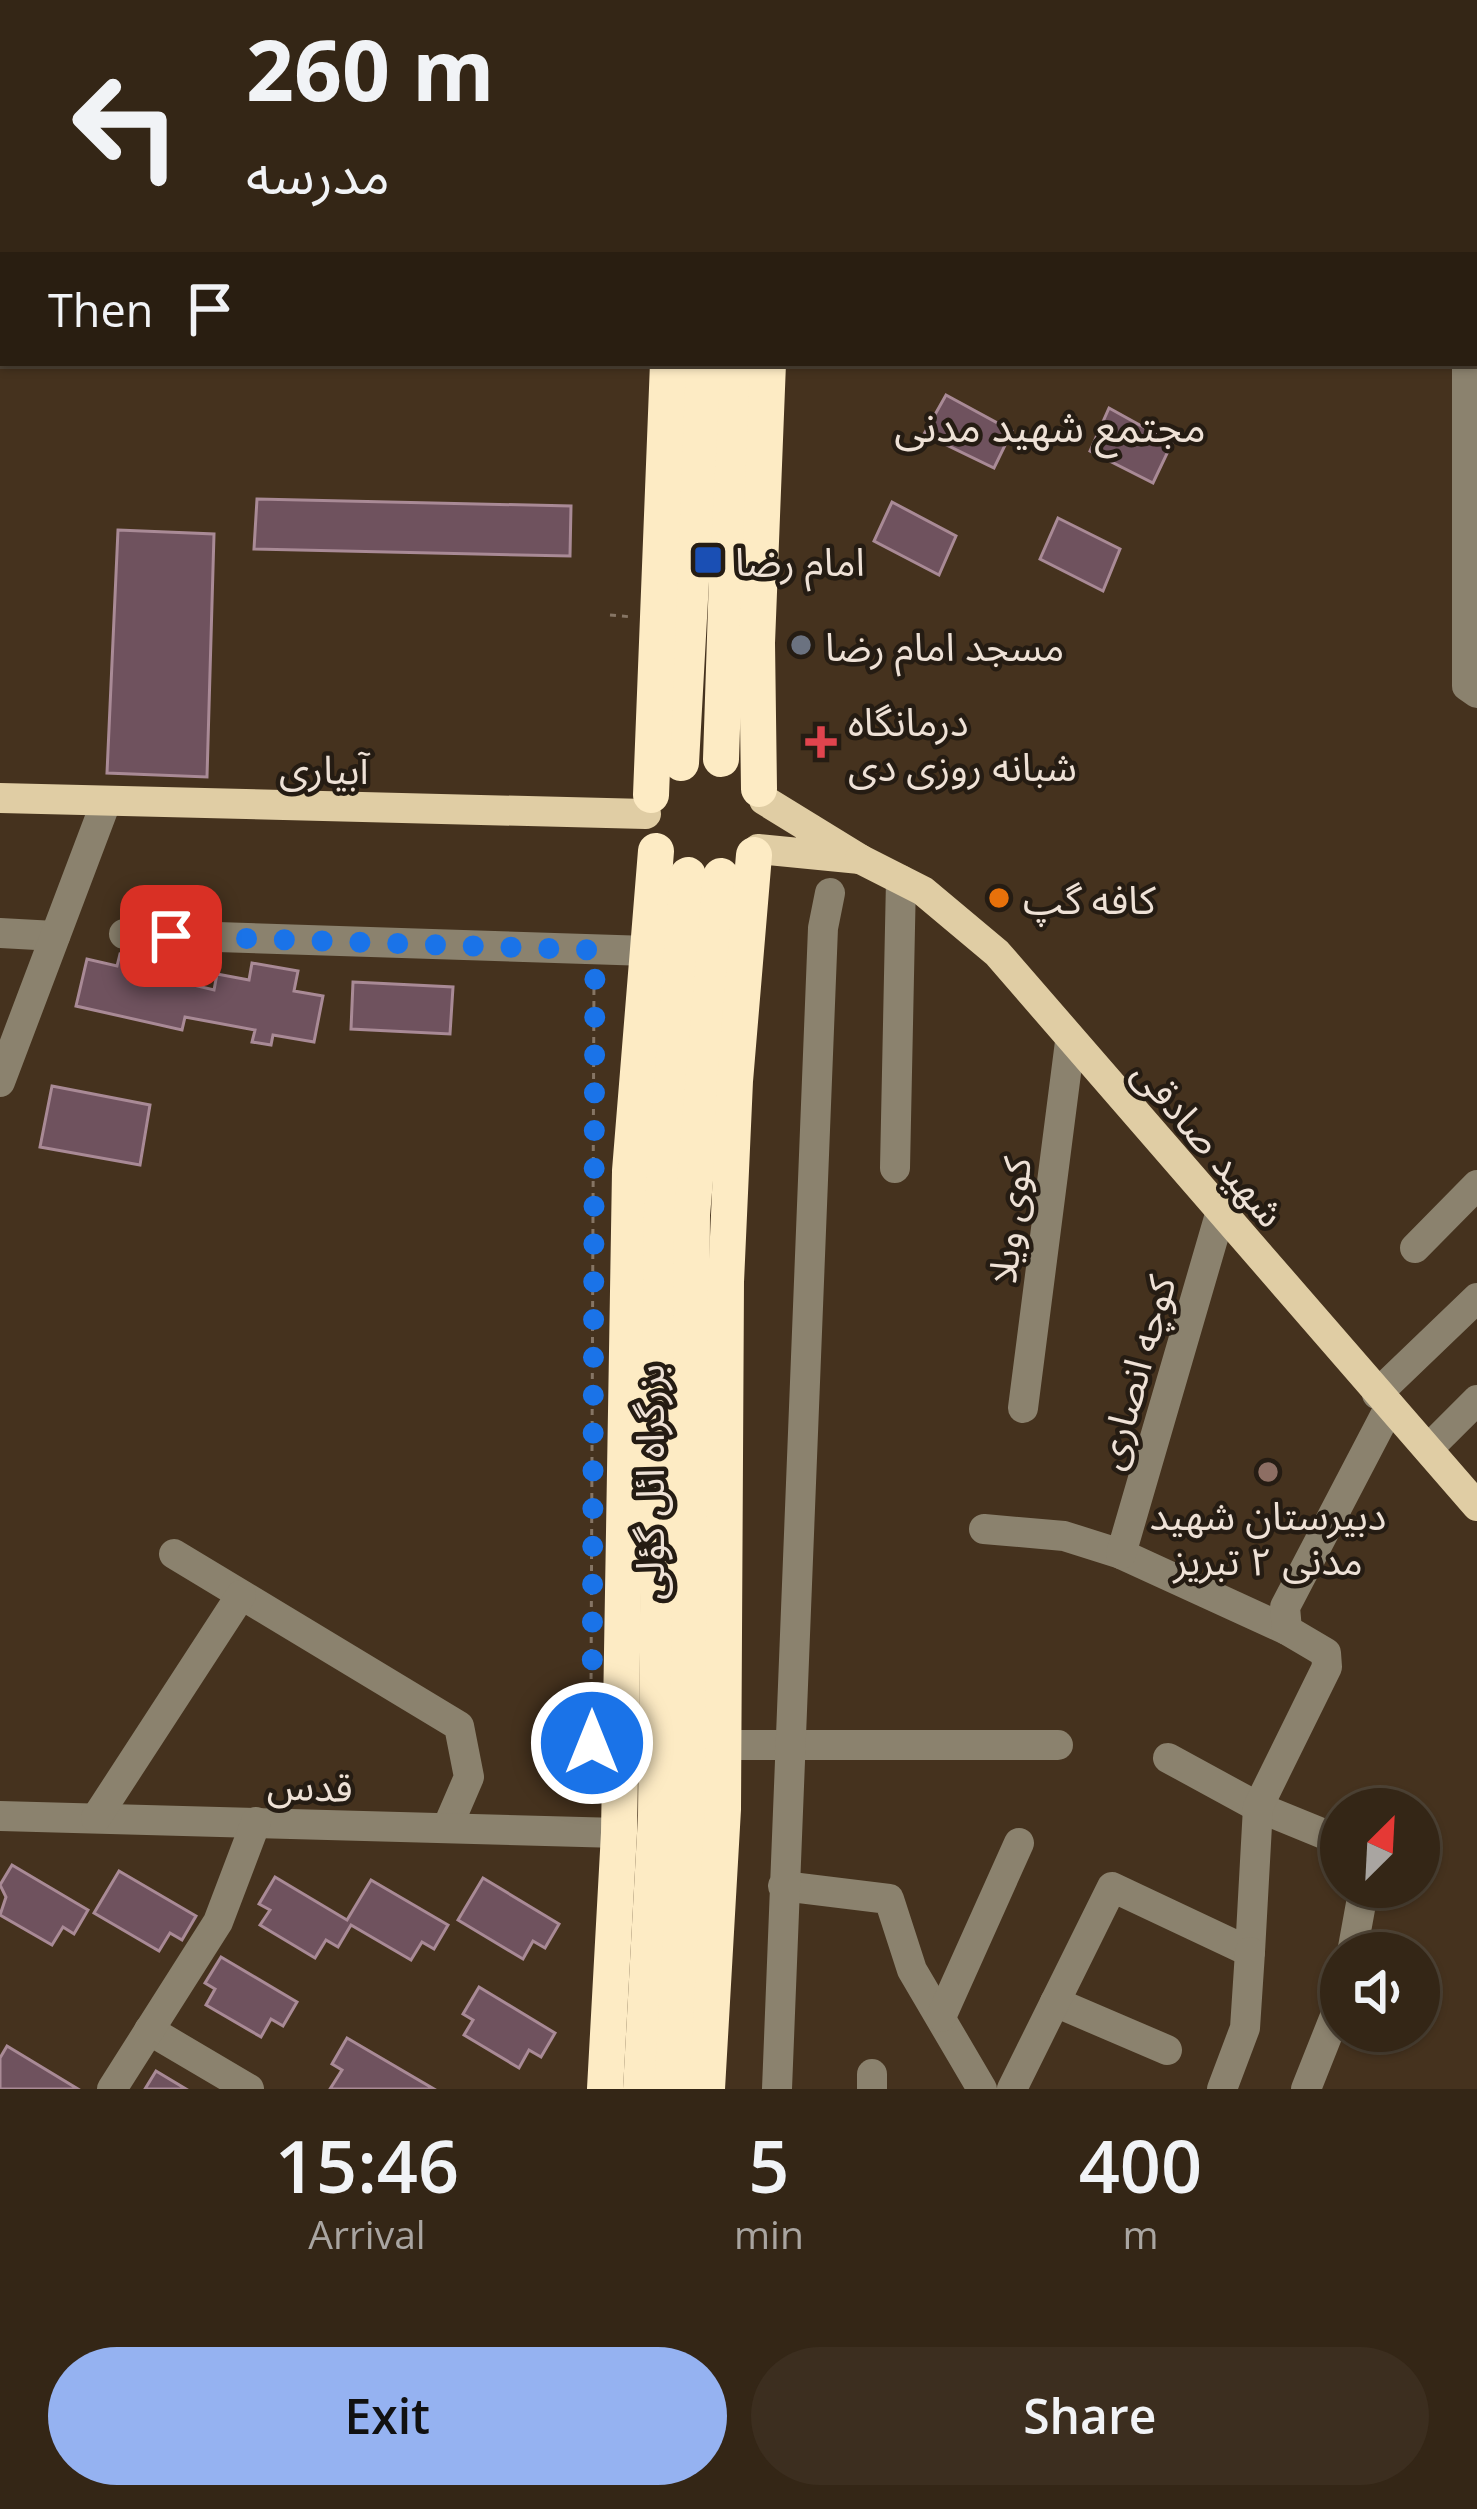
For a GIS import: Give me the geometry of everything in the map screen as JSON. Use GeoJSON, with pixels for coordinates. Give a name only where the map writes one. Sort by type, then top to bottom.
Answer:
{"type":"FeatureCollection","features":[{"type":"Feature","properties":{"kind":"highway"},"geometry":{"type":"LineString","coordinates":[[605,2089],[619,1834],[630,1172],[656,851],[649,804],[667,366]]}},
{"type":"Feature","properties":{"kind":"highway"},"geometry":{"type":"LineString","coordinates":[[649,804],[681,764],[703,366]]}},
{"type":"Feature","properties":{"kind":"highway"},"geometry":{"type":"LineString","coordinates":[[721,760],[734,366]]}},
{"type":"Feature","properties":{"kind":"highway"},"geometry":{"type":"LineString","coordinates":[[707,2089],[723,1745],[726,1282],[734,1081],[756,852],[767,817],[762,795],[757,643],[768,366]]}},
{"type":"Feature","properties":{"kind":"highway"},"geometry":{"type":"LineString","coordinates":[[681,764],[721,760],[736,766],[762,795]]}},
{"type":"Feature","properties":{"kind":"highway"},"geometry":{"type":"LineString","coordinates":[[656,851],[705,876],[756,852]]}},
{"type":"Feature","properties":{"kind":"highway","name":"بزرگراه ائل گؤلی"},"geometry":{"type":"LineString","coordinates":[[641,2089],[656,1816],[662,1213],[705,876]]}},
{"type":"Feature","properties":{"kind":"highway","name":"بزرگراه ائل گؤلی"},"geometry":{"type":"LineString","coordinates":[[672,2089],[688,1821],[692,1215],[705,876]]}},
{"type":"Feature","properties":{"kind":"main road","name":"شهید صادقی"},"geometry":{"type":"LineString","coordinates":[[762,795],[860,859],[923,891],[997,953],[1477,1506]]}},
{"type":"Feature","properties":{"kind":"main road","name":"آبیاری"},"geometry":{"type":"LineString","coordinates":[[0,798],[649,804]]}},
{"type":"Feature","properties":{"kind":"main road","name":"شهید صادقی"},"geometry":{"type":"LineString","coordinates":[[756,852],[860,859]]}},
{"type":"Feature","properties":{"kind":"street"},"geometry":{"type":"LineString","coordinates":[[1467,366],[1467,686],[1477,693]]}},
{"type":"Feature","properties":{"kind":"street"},"geometry":{"type":"LineString","coordinates":[[0,1082],[106,802]]}},
{"type":"Feature","properties":{"kind":"street"},"geometry":{"type":"LineString","coordinates":[[895,1168],[902,880]]}},
{"type":"Feature","properties":{"kind":"street"},"geometry":{"type":"LineString","coordinates":[[777,2089],[821,966],[830,893]]}},
{"type":"Feature","properties":{"kind":"street"},"geometry":{"type":"LineString","coordinates":[[0,933],[55,936]]}},
{"type":"Feature","properties":{"kind":"street"},"geometry":{"type":"LineString","coordinates":[[124,934],[648,951]]}},
{"type":"Feature","properties":{"kind":"street","name":"کوی ویلا"},"geometry":{"type":"LineString","coordinates":[[1023,1408],[1070,1042]]}},
{"type":"Feature","properties":{"kind":"street"},"geometry":{"type":"LineString","coordinates":[[1415,1248],[1477,1185]]}},
{"type":"Feature","properties":{"kind":"street","name":"کوچه انصاری"},"geometry":{"type":"LineString","coordinates":[[1121,1554],[1221,1211]]}},
{"type":"Feature","properties":{"kind":"street"},"geometry":{"type":"LineString","coordinates":[[1287,1630],[1292,1587],[1384,1400],[1477,1298]]}},
{"type":"Feature","properties":{"kind":"street"},"geometry":{"type":"LineString","coordinates":[[1428,1449],[1477,1400]]}},
{"type":"Feature","properties":{"kind":"street"},"geometry":{"type":"LineString","coordinates":[[984,1529],[1064,1537],[1121,1554],[1287,1630],[1326,1653],[1327,1667],[1258,1807],[1245,2028],[1222,2089]]}},
{"type":"Feature","properties":{"kind":"street"},"geometry":{"type":"LineString","coordinates":[[173,1554],[459,1726],[469,1777],[447,1828]]}},
{"type":"Feature","properties":{"kind":"street"},"geometry":{"type":"LineString","coordinates":[[96,1818],[241,1595]]}},
{"type":"Feature","properties":{"kind":"street"},"geometry":{"type":"LineString","coordinates":[[723,1745],[1058,1745]]}},
{"type":"Feature","properties":{"kind":"street"},"geometry":{"type":"LineString","coordinates":[[1168,1758],[1258,1807],[1320,1832]]}},
{"type":"Feature","properties":{"kind":"street","name":"قدس"},"geometry":{"type":"LineString","coordinates":[[0,1816],[619,1834]]}},
{"type":"Feature","properties":{"kind":"street"},"geometry":{"type":"LineString","coordinates":[[112,2089],[218,1922],[256,1822]]}},
{"type":"Feature","properties":{"kind":"street"},"geometry":{"type":"LineString","coordinates":[[940,2017],[1019,1843]]}},
{"type":"Feature","properties":{"kind":"street"},"geometry":{"type":"LineString","coordinates":[[783,1886],[889,1899],[912,1970],[982,2089]]}},
{"type":"Feature","properties":{"kind":"street"},"geometry":{"type":"LineString","coordinates":[[1012,2089],[1112,1886],[1250,1952]]}},
{"type":"Feature","properties":{"kind":"street"},"geometry":{"type":"LineString","coordinates":[[1055,2002],[1167,2050]]}},
{"type":"Feature","properties":{"kind":"street"},"geometry":{"type":"LineString","coordinates":[[149,2030],[250,2089]]}},
{"type":"Feature","properties":{"kind":"street"},"geometry":{"type":"LineString","coordinates":[[1306,2089],[1321,2052]]}},
{"type":"Feature","properties":{"kind":"path"},"geometry":{"type":"LineString","coordinates":[[591,1691],[595,950]]}},
{"type":"Feature","properties":{"kind":"building"},"geometry":{"type":"Polygon","coordinates":[[[946,395],[1012,431],[994,468],[924,434],[946,395]]]}},
{"type":"Feature","properties":{"kind":"building"},"geometry":{"type":"Polygon","coordinates":[[[1109,408],[1172,443],[1153,483],[1090,451],[1109,408]]]}},
{"type":"Feature","properties":{"kind":"building"},"geometry":{"type":"Polygon","coordinates":[[[257,499],[571,506],[570,556],[254,549],[257,499]]]}},
{"type":"Feature","properties":{"kind":"building"},"geometry":{"type":"Polygon","coordinates":[[[892,502],[956,536],[939,575],[874,541],[892,502]]]}},
{"type":"Feature","properties":{"kind":"building"},"geometry":{"type":"Polygon","coordinates":[[[1058,518],[1120,549],[1103,591],[1040,559],[1058,518]]]}},
{"type":"Feature","properties":{"kind":"building"},"geometry":{"type":"Polygon","coordinates":[[[118,530],[214,534],[207,777],[107,773],[118,530]]]}},
{"type":"Feature","properties":{"kind":"building"},"geometry":{"type":"Polygon","coordinates":[[[120,954],[163,964],[160,977],[214,990],[217,974],[249,980],[252,963],[298,971],[294,991],[323,996],[314,1042],[273,1035],[271,1045],[252,1042],[255,1030],[185,1017],[182,1030],[76,1006],[87,959],[117,966],[120,954]]]}},
{"type":"Feature","properties":{"kind":"building"},"geometry":{"type":"Polygon","coordinates":[[[353,982],[453,987],[450,1034],[351,1029],[353,982]]]}},
{"type":"Feature","properties":{"kind":"building"},"geometry":{"type":"Polygon","coordinates":[[[52,1086],[150,1105],[140,1165],[40,1147],[52,1086]]]}},
{"type":"Feature","properties":{"kind":"building"},"geometry":{"type":"Polygon","coordinates":[[[12,1865],[88,1910],[74,1934],[63,1927],[52,1945],[0,1915],[6,1897],[0,1885],[12,1865]]]}},
{"type":"Feature","properties":{"kind":"building"},"geometry":{"type":"Polygon","coordinates":[[[119,1871],[196,1916],[182,1940],[170,1933],[159,1951],[94,1913],[119,1871]]]}},
{"type":"Feature","properties":{"kind":"building"},"geometry":{"type":"Polygon","coordinates":[[[275,1877],[347,1920],[371,1880],[448,1925],[434,1949],[422,1942],[411,1960],[351,1925],[338,1947],[326,1940],[315,1958],[260,1925],[270,1910],[259,1904],[275,1877]]]}},
{"type":"Feature","properties":{"kind":"building"},"geometry":{"type":"Polygon","coordinates":[[[483,1878],[559,1924],[545,1948],[533,1941],[523,1959],[458,1920],[483,1878]]]}},
{"type":"Feature","properties":{"kind":"building"},"geometry":{"type":"Polygon","coordinates":[[[221,1957],[297,2002],[283,2026],[271,2019],[261,2037],[206,2005],[215,1989],[205,1983],[221,1957]]]}},
{"type":"Feature","properties":{"kind":"building"},"geometry":{"type":"Polygon","coordinates":[[[479,1987],[555,2033],[541,2057],[529,2050],[519,2068],[464,2035],[473,2020],[463,2014],[479,1987]]]}},
{"type":"Feature","properties":{"kind":"building"},"geometry":{"type":"Polygon","coordinates":[[[347,2038],[434,2089],[330,2089],[342,2070],[332,2064],[347,2038]]]}},
{"type":"Feature","properties":{"kind":"building"},"geometry":{"type":"Polygon","coordinates":[[[7,2046],[78,2089],[0,2089],[0,2058],[7,2046]]]}},
{"type":"Feature","properties":{"kind":"building"},"geometry":{"type":"Polygon","coordinates":[[[156,2071],[186,2089],[145,2089],[156,2071]]]}},
{"type":"Feature","properties":{"kind":"place","name":"امام رضا"},"geometry":{"type":"Point","coordinates":[708,560]}},
{"type":"Feature","properties":{"kind":"place","name":"مسجد امام رضا"},"geometry":{"type":"Point","coordinates":[801,645]}},
{"type":"Feature","properties":{"kind":"place","name":"درمانگاه شبانه روزی دی"},"geometry":{"type":"Point","coordinates":[821,742]}},
{"type":"Feature","properties":{"kind":"place","name":"کافه گپ"},"geometry":{"type":"Point","coordinates":[999,898]}},
{"type":"Feature","properties":{"kind":"place","name":"دبیرستان شهید مدنی ۲ تبریز"},"geometry":{"type":"Point","coordinates":[1268,1472]}},
{"type":"Feature","properties":{"kind":"district","name":"مجتمع شهید مدنی"},"geometry":{"type":"Point","coordinates":[1050,425]}},
{"type":"Feature","properties":{"kind":"route"},"geometry":{"type":"LineString","coordinates":[[171,936],[595,950],[589,1431],[592,1743]]}}]}
